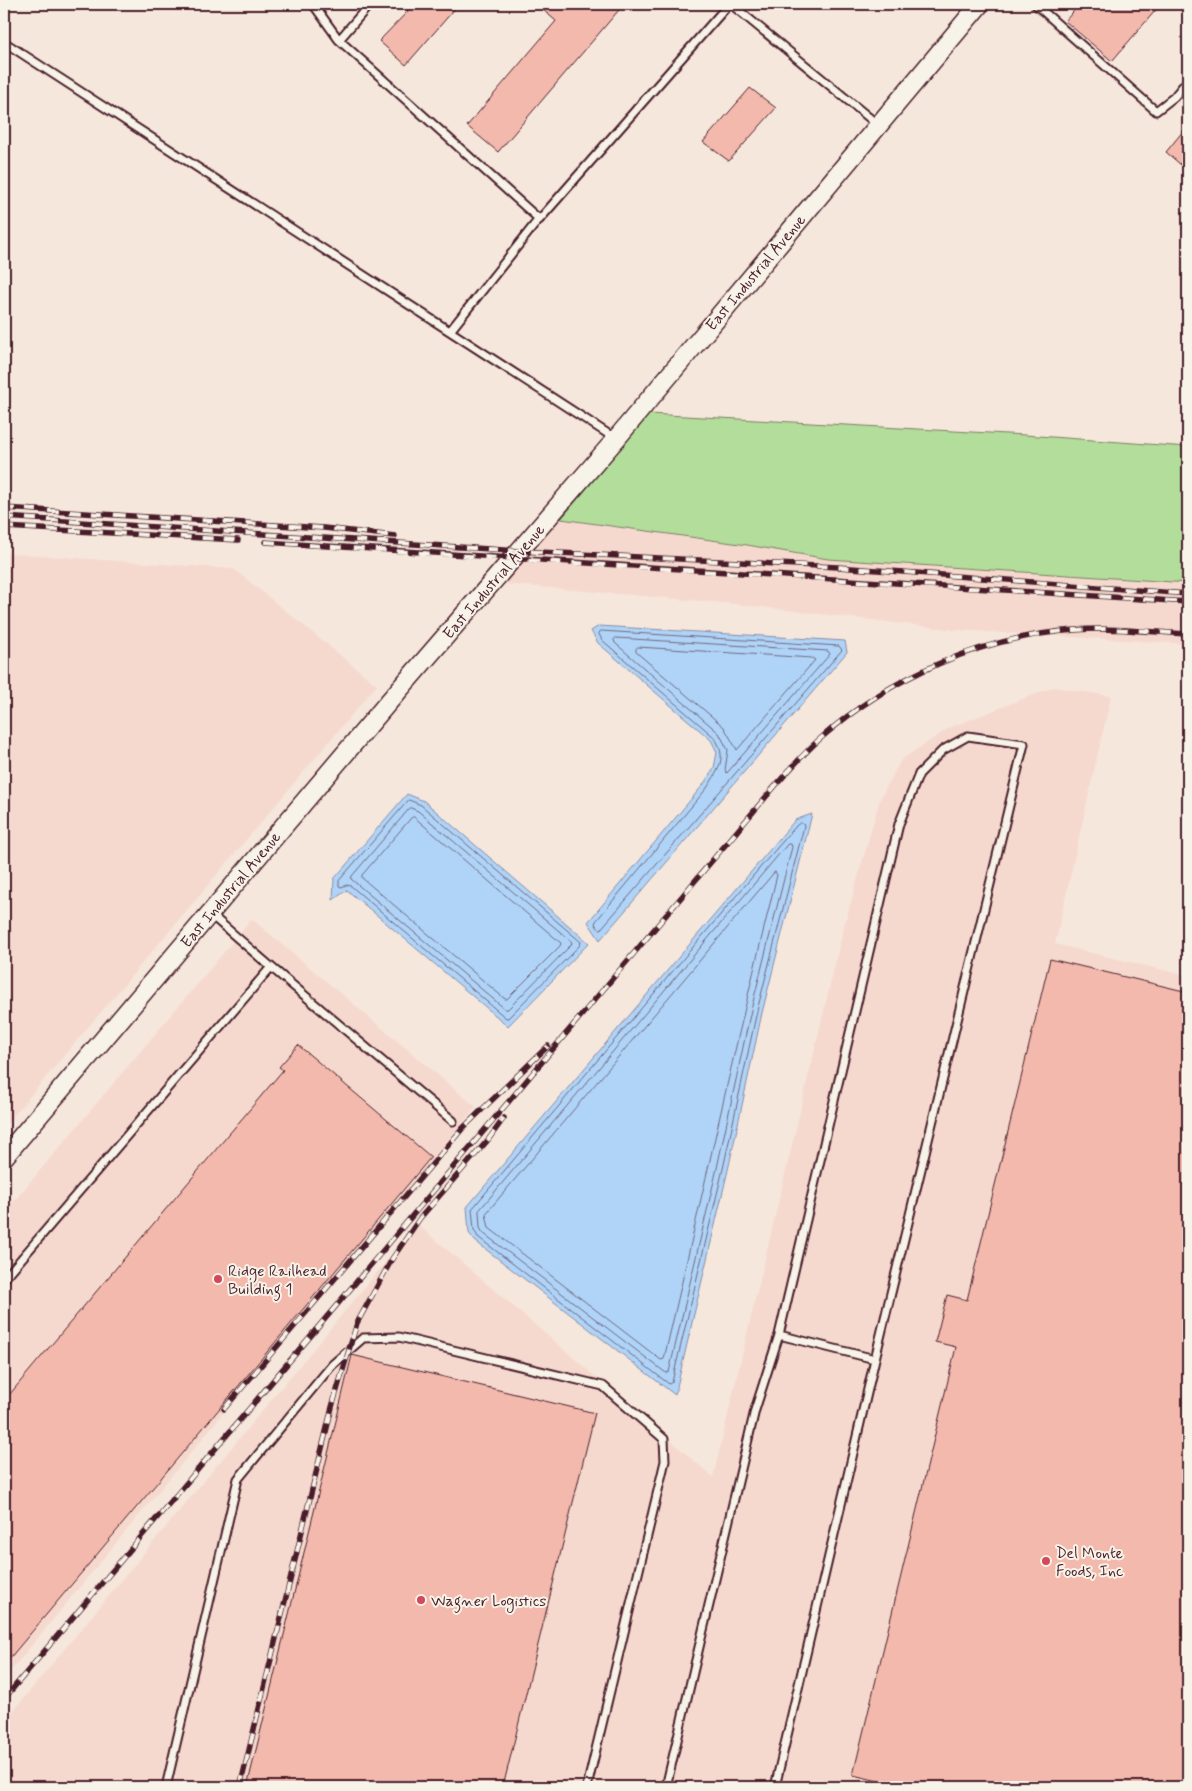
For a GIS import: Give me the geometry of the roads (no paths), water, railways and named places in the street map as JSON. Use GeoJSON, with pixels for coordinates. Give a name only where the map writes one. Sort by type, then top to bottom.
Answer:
{"type":"FeatureCollection","features":[{"type":"Feature","properties":{"kind":"street","name":"East Industrial Avenue"},"geometry":{"type":"LineString","coordinates":[[4,1156],[209,913],[616,439],[980,4]]}},
{"type":"Feature","properties":{"kind":"lane"},"geometry":{"type":"LineString","coordinates":[[314,4],[339,40],[539,220]]}},
{"type":"Feature","properties":{"kind":"lane"},"geometry":{"type":"LineString","coordinates":[[339,40],[370,4]]}},
{"type":"Feature","properties":{"kind":"lane"},"geometry":{"type":"LineString","coordinates":[[450,331],[539,220],[730,4],[878,125]]}},
{"type":"Feature","properties":{"kind":"lane"},"geometry":{"type":"LineString","coordinates":[[1035,4],[1156,111],[1174,97],[1188,80]]}},
{"type":"Feature","properties":{"kind":"lane"},"geometry":{"type":"LineString","coordinates":[[4,42],[616,439]]}},
{"type":"Feature","properties":{"kind":"lane"},"geometry":{"type":"LineString","coordinates":[[666,1787],[755,1410],[778,1335],[899,824],[919,774],[944,750],[968,736],[1024,744],[875,1358],[775,1787]]}},
{"type":"Feature","properties":{"kind":"lane"},"geometry":{"type":"LineString","coordinates":[[209,913],[453,1121]]}},
{"type":"Feature","properties":{"kind":"lane"},"geometry":{"type":"LineString","coordinates":[[4,1279],[271,967]]}},
{"type":"Feature","properties":{"kind":"lane"},"geometry":{"type":"LineString","coordinates":[[778,1335],[875,1358]]}},
{"type":"Feature","properties":{"kind":"lane"},"geometry":{"type":"LineString","coordinates":[[166,1787],[238,1479],[332,1365],[363,1338],[399,1337],[603,1386],[664,1439],[665,1461],[587,1787]]}},
{"type":"Feature","properties":{"kind":"water"},"geometry":{"type":"Polygon","coordinates":[[[599,626],[845,641],[847,652],[600,940],[588,922],[703,785],[714,768],[717,752],[711,740],[598,643],[591,631],[599,626]]]}},
{"type":"Feature","properties":{"kind":"water"},"geometry":{"type":"Polygon","coordinates":[[[407,794],[424,801],[589,943],[508,1026],[347,890],[333,900],[334,879],[407,794]]]}},
{"type":"Feature","properties":{"kind":"water"},"geometry":{"type":"Polygon","coordinates":[[[812,814],[762,1013],[728,1170],[675,1395],[475,1241],[469,1233],[467,1207],[795,820],[812,814]]]}},
{"type":"Feature","properties":{"kind":"railway"},"geometry":{"type":"LineString","coordinates":[[4,508],[324,528],[395,536]]}},
{"type":"Feature","properties":{"kind":"railway"},"geometry":{"type":"LineString","coordinates":[[4,517],[519,551],[838,567],[1188,594]]}},
{"type":"Feature","properties":{"kind":"railway"},"geometry":{"type":"LineString","coordinates":[[4,527],[238,540]]}},
{"type":"Feature","properties":{"kind":"railway"},"geometry":{"type":"LineString","coordinates":[[265,542],[1188,602]]}},
{"type":"Feature","properties":{"kind":"railway"},"geometry":{"type":"LineString","coordinates":[[4,1699],[776,785],[821,738],[848,716],[908,678],[939,663],[1006,641],[1040,634],[1089,629],[1188,634]]}},
{"type":"Feature","properties":{"kind":"railway"},"geometry":{"type":"LineString","coordinates":[[224,1409],[463,1128],[548,1046]]}},
{"type":"Feature","properties":{"kind":"railway"},"geometry":{"type":"LineString","coordinates":[[240,1787],[332,1407],[357,1323],[392,1259],[420,1218],[488,1140],[504,1118]]}},
{"type":"Feature","properties":{"kind":"place","name":"Ridge Railhead Building 1"},"geometry":{"type":"Point","coordinates":[218,1279]}},
{"type":"Feature","properties":{"kind":"place","name":"Del Monte Foods, Inc"},"geometry":{"type":"Point","coordinates":[1046,1561]}},
{"type":"Feature","properties":{"kind":"place","name":"Wagner Logistics"},"geometry":{"type":"Point","coordinates":[421,1600]}}]}
